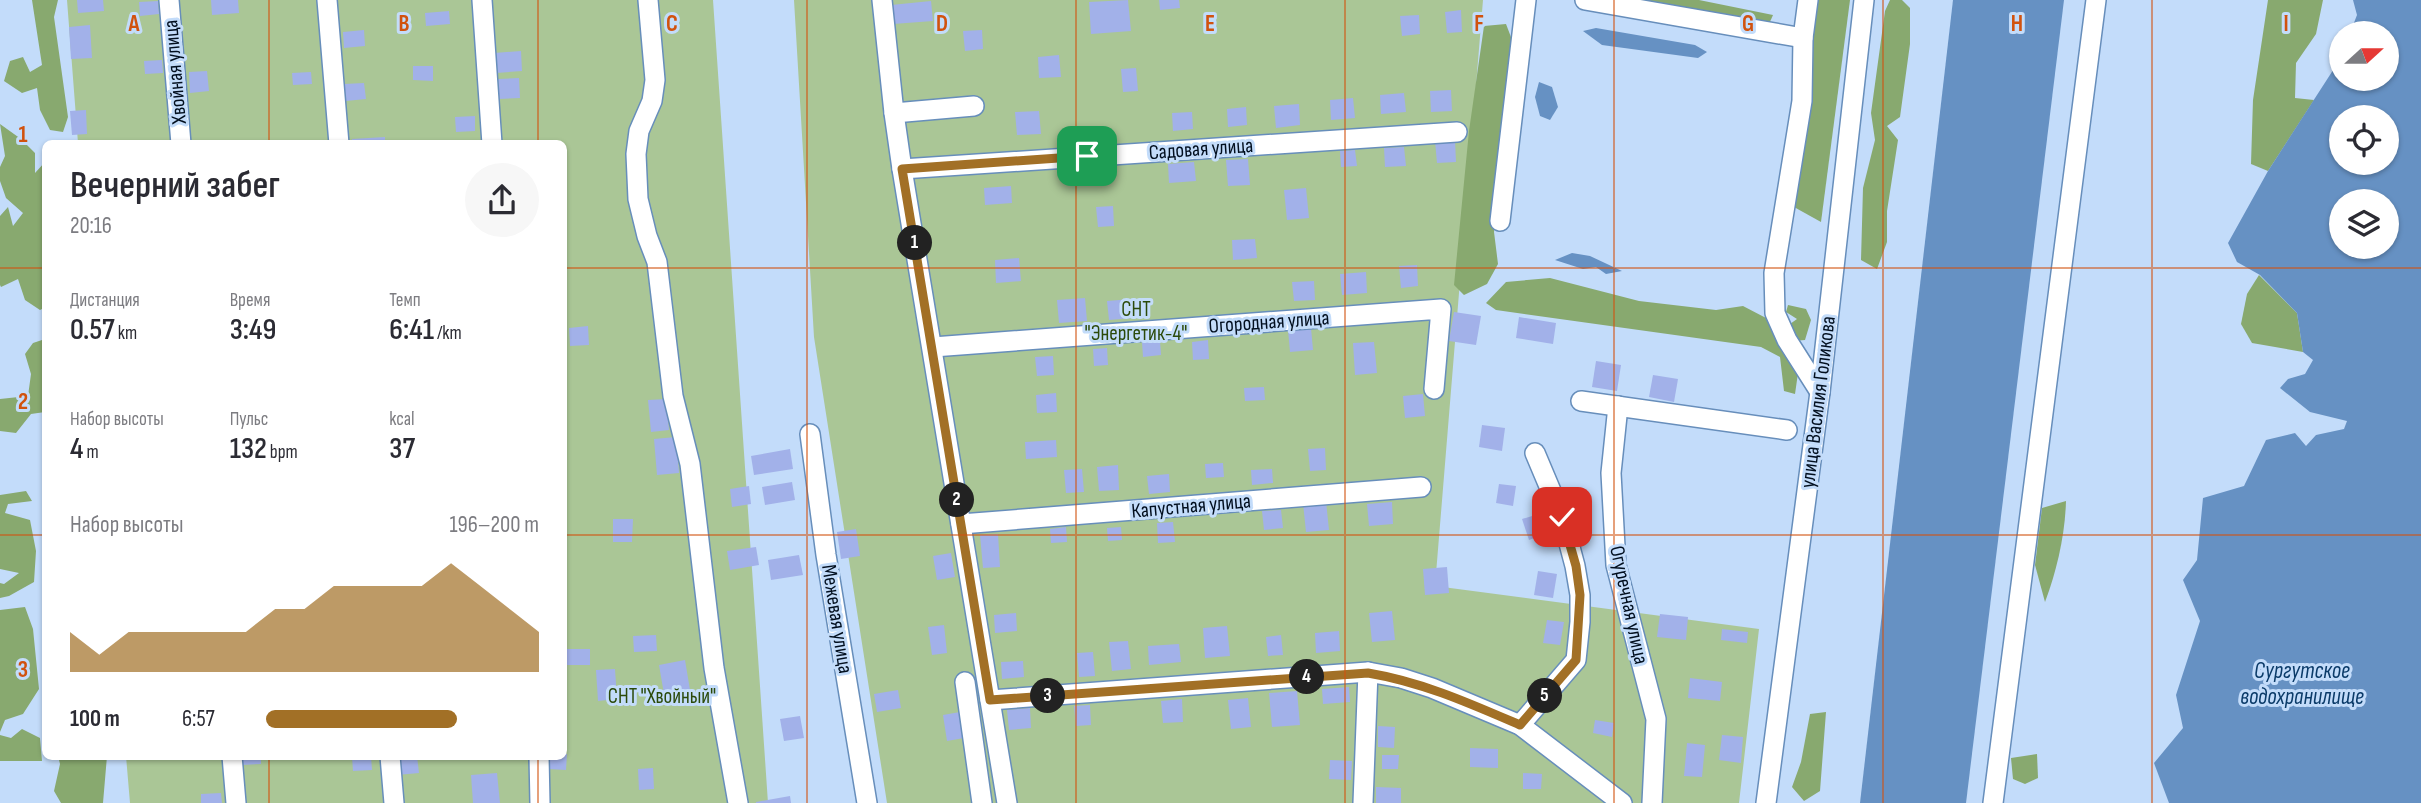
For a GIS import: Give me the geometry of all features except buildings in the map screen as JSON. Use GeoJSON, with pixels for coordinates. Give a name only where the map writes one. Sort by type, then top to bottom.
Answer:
{"type":"FeatureCollection","features":[{"type":"Feature","properties":{"kind":"street","name":"Хвойная улица"},"geometry":{"type":"LineString","coordinates":[[169,0],[181,140]]}},
{"type":"Feature","properties":{"kind":"street"},"geometry":{"type":"LineString","coordinates":[[327,0],[339,140]]}},
{"type":"Feature","properties":{"kind":"street"},"geometry":{"type":"LineString","coordinates":[[482,0],[492,140]]}},
{"type":"Feature","properties":{"kind":"street"},"geometry":{"type":"LineString","coordinates":[[648,0],[655,80],[652,100],[639,131],[636,154],[638,199],[657,262],[673,396],[690,464],[714,668],[738,803]]}},
{"type":"Feature","properties":{"kind":"street"},"geometry":{"type":"LineString","coordinates":[[882,0],[902,169],[1007,803]]}},
{"type":"Feature","properties":{"kind":"street"},"geometry":{"type":"LineString","coordinates":[[1500,221],[1526,0]]}},
{"type":"Feature","properties":{"kind":"street"},"geometry":{"type":"LineString","coordinates":[[1585,0],[1803,38]]}},
{"type":"Feature","properties":{"kind":"street"},"geometry":{"type":"LineString","coordinates":[[1808,0],[1803,38],[1802,101],[1774,273],[1775,313],[1787,340],[1819,392]]}},
{"type":"Feature","properties":{"kind":"street","name":"улица Василия Голикова"},"geometry":{"type":"LineString","coordinates":[[1766,803],[1819,392],[1864,0]]}},
{"type":"Feature","properties":{"kind":"street"},"geometry":{"type":"LineString","coordinates":[[1993,803],[2096,0]]}},
{"type":"Feature","properties":{"kind":"street"},"geometry":{"type":"LineString","coordinates":[[894,113],[974,106]]}},
{"type":"Feature","properties":{"kind":"street","name":"Садовая улица"},"geometry":{"type":"LineString","coordinates":[[902,169],[1457,132]]}},
{"type":"Feature","properties":{"kind":"street","name":"Огородная улица"},"geometry":{"type":"LineString","coordinates":[[933,347],[1441,309],[1434,389]]}},
{"type":"Feature","properties":{"kind":"street"},"geometry":{"type":"LineString","coordinates":[[1581,401],[1787,430]]}},
{"type":"Feature","properties":{"kind":"street","name":"Огуречная улица"},"geometry":{"type":"LineString","coordinates":[[1618,406],[1611,473],[1616,565],[1656,719],[1652,803]]}},
{"type":"Feature","properties":{"kind":"street","name":"Межевая улица"},"geometry":{"type":"LineString","coordinates":[[810,434],[867,803]]}},
{"type":"Feature","properties":{"kind":"street"},"geometry":{"type":"LineString","coordinates":[[1520,725],[1576,660],[1580,622],[1576,566],[1562,517],[1535,453]]}},
{"type":"Feature","properties":{"kind":"street","name":"Капустная улица"},"geometry":{"type":"LineString","coordinates":[[961,524],[1421,487]]}},
{"type":"Feature","properties":{"kind":"street"},"geometry":{"type":"LineString","coordinates":[[990,700],[1368,673],[1401,678],[1520,725],[1622,803]]}},
{"type":"Feature","properties":{"kind":"street"},"geometry":{"type":"LineString","coordinates":[[1363,803],[1368,673]]}},
{"type":"Feature","properties":{"kind":"street"},"geometry":{"type":"LineString","coordinates":[[965,682],[982,803]]}},
{"type":"Feature","properties":{"kind":"street"},"geometry":{"type":"LineString","coordinates":[[232,760],[236,803]]}},
{"type":"Feature","properties":{"kind":"street"},"geometry":{"type":"LineString","coordinates":[[390,760],[394,803]]}},
{"type":"Feature","properties":{"kind":"street"},"geometry":{"type":"LineString","coordinates":[[539,760],[540,803]]}},
{"type":"Feature","properties":{"kind":"green space"},"geometry":{"type":"Polygon","coordinates":[[[32,0],[58,0],[54,17],[68,117],[63,132],[50,130],[40,110],[37,88],[22,93],[4,81],[10,61],[23,57],[30,72],[42,65],[32,0]]]}},
{"type":"Feature","properties":{"kind":"green space","name":"СНТ \"Хвойный\""},"geometry":{"type":"Polygon","coordinates":[[[67,0],[713,0],[768,803],[130,803],[126,760],[567,760],[567,140],[78,140],[67,0]]]}},
{"type":"Feature","properties":{"kind":"green space","name":"СНТ \"Энергетик-4\""},"geometry":{"type":"Polygon","coordinates":[[[794,0],[1483,0],[1435,586],[1759,629],[1739,803],[887,803],[814,337],[794,0]]]}},
{"type":"Feature","properties":{"kind":"green space"},"geometry":{"type":"Polygon","coordinates":[[[1641,0],[1699,0],[1773,15],[1769,24],[1641,0]]]}},
{"type":"Feature","properties":{"kind":"green space"},"geometry":{"type":"Polygon","coordinates":[[[1816,0],[1850,0],[1821,222],[1794,207],[1809,38],[1816,0]]]}},
{"type":"Feature","properties":{"kind":"green space"},"geometry":{"type":"Polygon","coordinates":[[[1890,0],[1902,0],[1910,8],[1910,44],[1900,117],[1887,126],[1898,140],[1887,211],[1887,242],[1877,269],[1861,260],[1863,188],[1875,140],[1871,113],[1885,11],[1890,0]]]}},
{"type":"Feature","properties":{"kind":"green space"},"geometry":{"type":"Polygon","coordinates":[[[2268,0],[2323,0],[2316,34],[2296,63],[2295,98],[2314,100],[2268,171],[2251,164],[2253,100],[2268,0]]]}},
{"type":"Feature","properties":{"kind":"green space"},"geometry":{"type":"Polygon","coordinates":[[[1506,24],[1514,45],[1494,232],[1498,264],[1487,284],[1464,295],[1454,285],[1469,131],[1484,26],[1506,24]]]}},
{"type":"Feature","properties":{"kind":"green space"},"geometry":{"type":"Polygon","coordinates":[[[0,124],[35,153],[35,173],[42,165],[40,310],[25,300],[18,279],[1,287],[0,285],[0,216],[8,207],[13,226],[23,213],[6,198],[0,181],[0,167],[5,156],[0,124]]]}},
{"type":"Feature","properties":{"kind":"green space"},"geometry":{"type":"Polygon","coordinates":[[[2259,275],[2297,313],[2303,352],[2252,343],[2241,324],[2247,294],[2259,275]]]}},
{"type":"Feature","properties":{"kind":"green space"},"geometry":{"type":"Polygon","coordinates":[[[1550,278],[1639,301],[1716,310],[1743,306],[1766,318],[1783,342],[1798,373],[1795,394],[1784,391],[1780,357],[1761,347],[1496,310],[1486,303],[1506,282],[1550,278]]]}},
{"type":"Feature","properties":{"kind":"green space"},"geometry":{"type":"Polygon","coordinates":[[[1788,305],[1806,309],[1811,320],[1805,340],[1793,341],[1790,324],[1797,319],[1786,312],[1788,305]]]}},
{"type":"Feature","properties":{"kind":"green space"},"geometry":{"type":"Polygon","coordinates":[[[42,340],[42,412],[31,414],[16,433],[0,431],[0,399],[28,396],[31,374],[25,354],[33,343],[42,340]]]}},
{"type":"Feature","properties":{"kind":"green space"},"geometry":{"type":"Polygon","coordinates":[[[26,491],[32,501],[8,504],[5,513],[30,520],[36,551],[34,582],[0,598],[0,583],[4,584],[19,573],[0,569],[0,495],[26,491]]]}},
{"type":"Feature","properties":{"kind":"green space"},"geometry":{"type":"Polygon","coordinates":[[[2066,501],[2060,552],[2045,602],[2035,565],[2042,508],[2066,501]]]}},
{"type":"Feature","properties":{"kind":"green space"},"geometry":{"type":"Polygon","coordinates":[[[25,607],[33,629],[39,689],[23,714],[5,720],[0,732],[0,610],[25,607]]]}},
{"type":"Feature","properties":{"kind":"green space"},"geometry":{"type":"Polygon","coordinates":[[[1826,712],[1820,791],[1804,801],[1792,787],[1801,762],[1810,714],[1826,712]]]}},
{"type":"Feature","properties":{"kind":"green space"},"geometry":{"type":"Polygon","coordinates":[[[22,729],[40,738],[42,761],[0,761],[0,735],[11,738],[22,729]]]}},
{"type":"Feature","properties":{"kind":"green space"},"geometry":{"type":"Polygon","coordinates":[[[2037,754],[2038,778],[2025,784],[2013,779],[2011,758],[2037,754]]]}},
{"type":"Feature","properties":{"kind":"green space"},"geometry":{"type":"Polygon","coordinates":[[[59,760],[107,760],[103,803],[61,803],[54,791],[59,760]]]}},
{"type":"Feature","properties":{"kind":"water"},"geometry":{"type":"Polygon","coordinates":[[[1953,0],[2064,0],[1966,803],[1860,803],[1953,0]]]}},
{"type":"Feature","properties":{"kind":"water","name":"Сургутское водохранилище"},"geometry":{"type":"Polygon","coordinates":[[[2353,0],[2421,0],[2421,803],[2169,803],[2154,763],[2183,728],[2176,695],[2200,621],[2183,580],[2197,560],[2203,498],[2244,486],[2266,440],[2295,433],[2306,446],[2316,435],[2344,429],[2347,421],[2310,412],[2280,388],[2288,379],[2305,374],[2313,360],[2303,352],[2297,313],[2260,275],[2237,262],[2228,243],[2268,171],[2329,76],[2329,91],[2399,91],[2399,21],[2355,21],[2357,15],[2353,0]]]}},
{"type":"Feature","properties":{"kind":"water"},"geometry":{"type":"Polygon","coordinates":[[[1596,28],[1695,45],[1707,52],[1698,58],[1602,45],[1583,31],[1596,28]]]}},
{"type":"Feature","properties":{"kind":"water"},"geometry":{"type":"Polygon","coordinates":[[[1539,82],[1552,87],[1558,107],[1550,120],[1540,116],[1535,97],[1539,82]]]}},
{"type":"Feature","properties":{"kind":"water"},"geometry":{"type":"Polygon","coordinates":[[[1572,253],[1590,256],[1622,271],[1606,274],[1596,267],[1583,269],[1555,260],[1572,253]]]}},
{"type":"Feature","properties":{"kind":"route"},"geometry":{"type":"LineString","coordinates":[[1087,156],[902,169],[990,700],[1368,673],[1401,678],[1432,688],[1520,725],[1576,660],[1580,595],[1576,566],[1562,517]]}}]}
